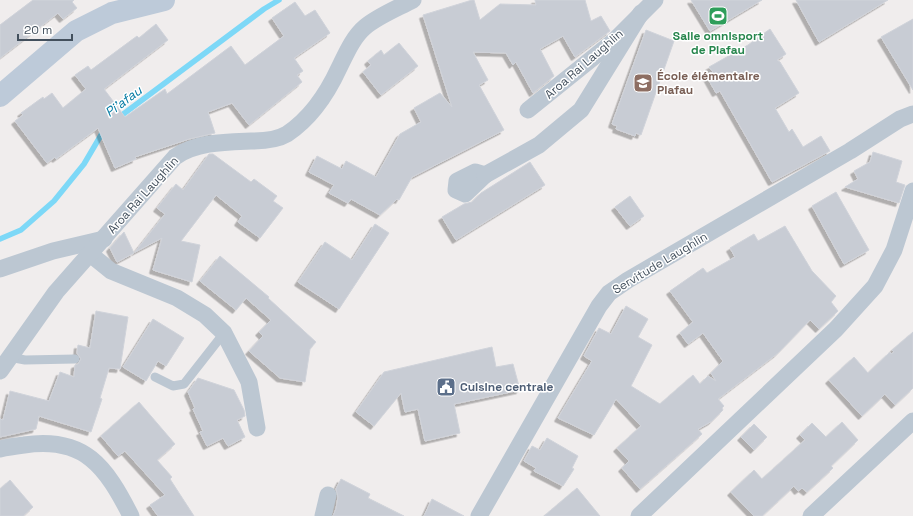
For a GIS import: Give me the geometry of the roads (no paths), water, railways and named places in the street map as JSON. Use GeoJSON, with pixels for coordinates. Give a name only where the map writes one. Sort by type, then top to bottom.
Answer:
{"type":"FeatureCollection","features":[{"type":"Feature","properties":{"kind":"main road"},"geometry":{"type":"LineString","coordinates":[[0,96],[76,31],[123,5],[164,0]]}},
{"type":"Feature","properties":{"kind":"street","name":"Aroa Rai Laughlin"},"geometry":{"type":"LineString","coordinates":[[3,363],[56,292],[175,157],[186,149],[204,145],[265,140],[284,136],[300,125],[314,110],[333,80],[351,44],[365,27],[413,0]]}},
{"type":"Feature","properties":{"kind":"street","name":"Aroa Rai Laughlin"},"geometry":{"type":"LineString","coordinates":[[528,110],[615,40],[655,0]]}},
{"type":"Feature","properties":{"kind":"street"},"geometry":{"type":"LineString","coordinates":[[485,174],[539,145],[581,110],[641,13]]}},
{"type":"Feature","properties":{"kind":"street","name":"Servitude Laughlin"},"geometry":{"type":"LineString","coordinates":[[479,516],[599,306],[610,293],[628,280],[850,151],[900,119],[913,114]]}},
{"type":"Feature","properties":{"kind":"street"},"geometry":{"type":"LineString","coordinates":[[639,516],[836,329],[875,286],[894,250],[913,191]]}},
{"type":"Feature","properties":{"kind":"street"},"geometry":{"type":"LineString","coordinates":[[0,269],[52,251],[104,238]]}},
{"type":"Feature","properties":{"kind":"street"},"geometry":{"type":"LineString","coordinates":[[90,254],[112,271],[177,298],[205,316],[224,333],[249,382],[256,428]]}},
{"type":"Feature","properties":{"kind":"street"},"geometry":{"type":"LineString","coordinates":[[810,516],[913,421]]}},
{"type":"Feature","properties":{"kind":"street"},"geometry":{"type":"LineString","coordinates":[[0,449],[37,443],[60,443],[78,449],[93,459],[107,475],[131,516]]}},
{"type":"Feature","properties":{"kind":"street"},"geometry":{"type":"LineString","coordinates":[[323,516],[328,495]]}},
{"type":"Feature","properties":{"kind":"lane"},"geometry":{"type":"LineString","coordinates":[[155,377],[173,386],[184,384],[224,333]]}},
{"type":"Feature","properties":{"kind":"lane","name":"Aroa Rai Laughlin"},"geometry":{"type":"LineString","coordinates":[[3,363],[25,360],[75,359]]}},
{"type":"Feature","properties":{"kind":"waterway","name":"Pi'afau"},"geometry":{"type":"LineString","coordinates":[[118,118],[264,9],[279,0]]}},
{"type":"Feature","properties":{"kind":"waterway","name":"Pi'afau"},"geometry":{"type":"LineString","coordinates":[[0,239],[21,230],[54,201],[84,164],[104,130]]}},
{"type":"Feature","properties":{"kind":"place","name":"Salle omnisport de Piafau"},"geometry":{"type":"Point","coordinates":[718,16]}},
{"type":"Feature","properties":{"kind":"place","name":"École élémentaire Piafau"},"geometry":{"type":"Point","coordinates":[643,83]}},
{"type":"Feature","properties":{"kind":"place","name":"Cuisine centrale"},"geometry":{"type":"Point","coordinates":[446,387]}}]}
